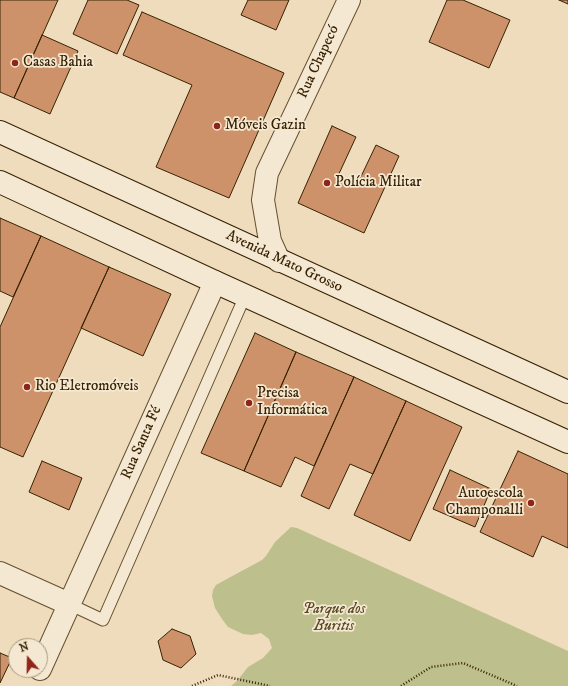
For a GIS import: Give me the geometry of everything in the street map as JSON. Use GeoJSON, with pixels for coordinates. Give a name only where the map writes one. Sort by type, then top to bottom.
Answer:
{"type":"FeatureCollection","features":[{"type":"Feature","properties":{"kind":"main road","name":"Rua Chapecó"},"geometry":{"type":"LineString","coordinates":[[279,260],[270,241],[263,200],[267,173],[349,0]]}},
{"type":"Feature","properties":{"kind":"main road","name":"Avenida Mato Grosso"},"geometry":{"type":"LineString","coordinates":[[0,132],[568,392]]}},
{"type":"Feature","properties":{"kind":"main road"},"geometry":{"type":"LineString","coordinates":[[0,182],[245,296],[568,442]]}},
{"type":"Feature","properties":{"kind":"main road","name":"Rua Santa Fé"},"geometry":{"type":"LineString","coordinates":[[48,651],[215,282]]}},
{"type":"Feature","properties":{"kind":"main road"},"geometry":{"type":"LineString","coordinates":[[0,574],[69,604]]}},
{"type":"Feature","properties":{"kind":"lane"},"geometry":{"type":"LineString","coordinates":[[69,604],[103,620],[245,296]]}},
{"type":"Feature","properties":{"kind":"path"},"geometry":{"type":"LineString","coordinates":[[401,686],[431,666],[463,663],[517,686]]}},
{"type":"Feature","properties":{"kind":"path"},"geometry":{"type":"LineString","coordinates":[[192,686],[218,675],[270,686]]}},
{"type":"Feature","properties":{"kind":"green space","name":"Parque dos Buritis"},"geometry":{"type":"Polygon","coordinates":[[[291,527],[297,528],[568,651],[568,686],[231,686],[248,667],[263,658],[272,648],[269,639],[261,633],[252,635],[243,634],[228,627],[215,608],[212,596],[213,590],[216,585],[262,560],[275,542],[291,527]]]}},
{"type":"Feature","properties":{"kind":"building","name":"Casas Bahia"},"geometry":{"type":"Polygon","coordinates":[[[0,0],[58,0],[14,98],[0,92],[0,0]]]}},
{"type":"Feature","properties":{"kind":"building"},"geometry":{"type":"Polygon","coordinates":[[[88,0],[127,0],[139,5],[117,54],[73,34],[88,0]]]}},
{"type":"Feature","properties":{"kind":"building"},"geometry":{"type":"Polygon","coordinates":[[[248,0],[289,0],[276,30],[241,15],[248,0]]]}},
{"type":"Feature","properties":{"kind":"building"},"geometry":{"type":"Polygon","coordinates":[[[447,0],[463,0],[510,20],[489,68],[429,42],[447,0]]]}},
{"type":"Feature","properties":{"kind":"building"},"geometry":{"type":"Polygon","coordinates":[[[559,0],[568,0],[568,4],[559,0]]]}},
{"type":"Feature","properties":{"kind":"building","name":"Móveis Gazin"},"geometry":{"type":"Polygon","coordinates":[[[142,12],[284,73],[229,198],[156,167],[192,85],[123,55],[142,12]]]}},
{"type":"Feature","properties":{"kind":"building"},"geometry":{"type":"Polygon","coordinates":[[[42,35],[78,51],[50,114],[14,98],[42,35]]]}},
{"type":"Feature","properties":{"kind":"building","name":"Polícia Militar"},"geometry":{"type":"Polygon","coordinates":[[[332,126],[356,137],[337,178],[356,187],[376,145],[399,156],[364,233],[298,203],[332,126]]]}},
{"type":"Feature","properties":{"kind":"building"},"geometry":{"type":"Polygon","coordinates":[[[0,218],[41,236],[13,297],[0,291],[0,218]]]}},
{"type":"Feature","properties":{"kind":"building","name":"Rio Eletromóveis"},"geometry":{"type":"Polygon","coordinates":[[[41,236],[109,267],[23,457],[0,447],[0,327],[41,236]]]}},
{"type":"Feature","properties":{"kind":"building"},"geometry":{"type":"Polygon","coordinates":[[[109,267],[171,294],[143,356],[81,328],[109,267]]]}},
{"type":"Feature","properties":{"kind":"building","name":"Precisa Informática"},"geometry":{"type":"Polygon","coordinates":[[[255,333],[296,352],[244,471],[201,453],[255,333]]]}},
{"type":"Feature","properties":{"kind":"building"},"geometry":{"type":"Polygon","coordinates":[[[296,352],[354,377],[314,466],[295,457],[281,487],[244,471],[296,352]]]}},
{"type":"Feature","properties":{"kind":"building"},"geometry":{"type":"Polygon","coordinates":[[[354,377],[406,401],[373,474],[350,464],[329,509],[301,496],[354,377]]]}},
{"type":"Feature","properties":{"kind":"building"},"geometry":{"type":"Polygon","coordinates":[[[406,401],[462,427],[410,541],[354,515],[406,401]]]}},
{"type":"Feature","properties":{"kind":"building","name":"Autoescola Champonalli"},"geometry":{"type":"Polygon","coordinates":[[[518,451],[568,474],[568,548],[542,536],[533,557],[480,532],[518,451]]]}},
{"type":"Feature","properties":{"kind":"building"},"geometry":{"type":"Polygon","coordinates":[[[42,461],[82,478],[69,510],[29,492],[42,461]]]}},
{"type":"Feature","properties":{"kind":"building"},"geometry":{"type":"Polygon","coordinates":[[[450,470],[491,489],[475,527],[433,509],[450,470]]]}},
{"type":"Feature","properties":{"kind":"building"},"geometry":{"type":"Polygon","coordinates":[[[172,629],[190,636],[196,654],[181,668],[163,660],[158,641],[172,629]]]}},
{"type":"Feature","properties":{"kind":"building"},"geometry":{"type":"Polygon","coordinates":[[[0,653],[8,656],[8,666],[0,683],[0,653]]]}},
{"type":"Feature","properties":{"kind":"place","name":"Casas Bahia"},"geometry":{"type":"Point","coordinates":[15,63]}},
{"type":"Feature","properties":{"kind":"place","name":"Móveis Gazin"},"geometry":{"type":"Point","coordinates":[217,126]}},
{"type":"Feature","properties":{"kind":"place","name":"Polícia Militar"},"geometry":{"type":"Point","coordinates":[327,183]}},
{"type":"Feature","properties":{"kind":"place","name":"Rio Eletromóveis"},"geometry":{"type":"Point","coordinates":[27,387]}},
{"type":"Feature","properties":{"kind":"place","name":"Precisa Informática"},"geometry":{"type":"Point","coordinates":[249,403]}},
{"type":"Feature","properties":{"kind":"place","name":"Autoescola Champonalli"},"geometry":{"type":"Point","coordinates":[531,503]}}]}
